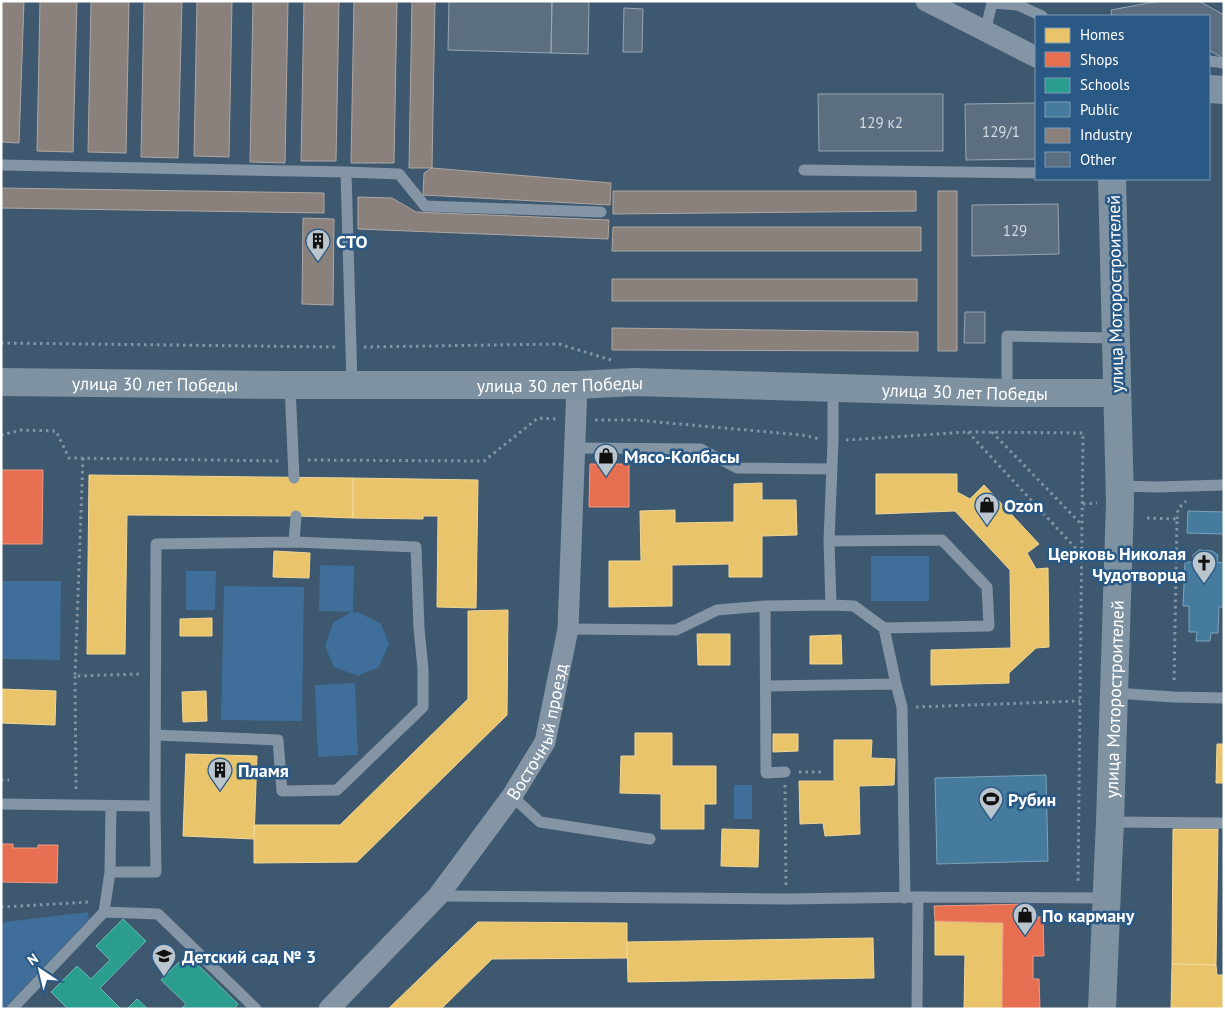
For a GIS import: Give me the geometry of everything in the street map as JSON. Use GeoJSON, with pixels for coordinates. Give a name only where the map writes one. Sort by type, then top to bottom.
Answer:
{"type":"FeatureCollection","features":[{"type":"Feature","properties":{"kind":"street"},"geometry":{"type":"LineString","coordinates":[[926,1],[1035,56]]}},
{"type":"Feature","properties":{"kind":"street"},"geometry":{"type":"LineString","coordinates":[[1210,89],[1224,90]]}},
{"type":"Feature","properties":{"kind":"street","name":"улица Моторостроителей"},"geometry":{"type":"LineString","coordinates":[[1102,1009],[1110,822],[1120,486],[1112,180]]}},
{"type":"Feature","properties":{"kind":"street","name":"улица 30 лет Победы"},"geometry":{"type":"LineString","coordinates":[[1,382],[577,385],[634,382],[1007,393],[1117,393]]}},
{"type":"Feature","properties":{"kind":"street","name":"Восточный проезд"},"geometry":{"type":"LineString","coordinates":[[329,1009],[438,896],[512,796],[545,742],[568,629],[577,385]]}},
{"type":"Feature","properties":{"kind":"lane"},"geometry":{"type":"LineString","coordinates":[[986,32],[992,2],[1018,5],[1040,15]]}},
{"type":"Feature","properties":{"kind":"lane"},"geometry":{"type":"LineString","coordinates":[[1210,61],[1224,63]]}},
{"type":"Feature","properties":{"kind":"lane"},"geometry":{"type":"LineString","coordinates":[[1,165],[398,174],[425,206],[601,212]]}},
{"type":"Feature","properties":{"kind":"lane"},"geometry":{"type":"LineString","coordinates":[[804,170],[1035,172]]}},
{"type":"Feature","properties":{"kind":"lane"},"geometry":{"type":"LineString","coordinates":[[346,172],[352,384]]}},
{"type":"Feature","properties":{"kind":"lane"},"geometry":{"type":"LineString","coordinates":[[1007,393],[1007,336],[1116,338]]}},
{"type":"Feature","properties":{"kind":"lane"},"geometry":{"type":"LineString","coordinates":[[290,385],[294,478]]}},
{"type":"Feature","properties":{"kind":"lane"},"geometry":{"type":"LineString","coordinates":[[831,605],[829,541],[833,388]]}},
{"type":"Feature","properties":{"kind":"lane"},"geometry":{"type":"LineString","coordinates":[[575,448],[701,449],[737,468],[832,469]]}},
{"type":"Feature","properties":{"kind":"lane"},"geometry":{"type":"LineString","coordinates":[[1120,486],[1224,485]]}},
{"type":"Feature","properties":{"kind":"lane"},"geometry":{"type":"LineString","coordinates":[[294,542],[296,516]]}},
{"type":"Feature","properties":{"kind":"lane"},"geometry":{"type":"LineString","coordinates":[[568,629],[676,630],[717,610],[765,606],[831,605],[854,606],[884,628],[989,626],[986,587],[942,540],[829,541]]}},
{"type":"Feature","properties":{"kind":"lane"},"geometry":{"type":"LineString","coordinates":[[110,872],[156,872],[155,806],[155,735],[155,674],[156,544],[294,542],[416,547],[419,628],[423,669],[423,707],[337,790],[282,791],[278,740],[155,735]]}},
{"type":"Feature","properties":{"kind":"lane"},"geometry":{"type":"LineString","coordinates":[[765,606],[766,772],[785,772]]}},
{"type":"Feature","properties":{"kind":"lane"},"geometry":{"type":"LineString","coordinates":[[884,628],[902,707],[905,898]]}},
{"type":"Feature","properties":{"kind":"lane"},"geometry":{"type":"LineString","coordinates":[[766,686],[896,684]]}},
{"type":"Feature","properties":{"kind":"lane"},"geometry":{"type":"LineString","coordinates":[[1114,693],[1224,698]]}},
{"type":"Feature","properties":{"kind":"lane"},"geometry":{"type":"LineString","coordinates":[[512,796],[540,822],[650,840]]}},
{"type":"Feature","properties":{"kind":"lane"},"geometry":{"type":"LineString","coordinates":[[1,804],[155,806]]}},
{"type":"Feature","properties":{"kind":"lane"},"geometry":{"type":"LineString","coordinates":[[12,1009],[106,906],[110,872],[111,806]]}},
{"type":"Feature","properties":{"kind":"lane"},"geometry":{"type":"LineString","coordinates":[[1110,822],[1224,823]]}},
{"type":"Feature","properties":{"kind":"lane"},"geometry":{"type":"LineString","coordinates":[[438,896],[786,899],[918,897],[1106,898]]}},
{"type":"Feature","properties":{"kind":"lane"},"geometry":{"type":"LineString","coordinates":[[918,897],[918,1009]]}},
{"type":"Feature","properties":{"kind":"lane"},"geometry":{"type":"LineString","coordinates":[[106,906],[158,914],[256,1009]]}},
{"type":"Feature","properties":{"kind":"path"},"geometry":{"type":"LineString","coordinates":[[1,343],[351,347],[559,344],[616,361]]}},
{"type":"Feature","properties":{"kind":"path"},"geometry":{"type":"LineString","coordinates":[[1,435],[22,430],[56,430],[69,458],[484,461],[538,418],[576,421],[635,420],[802,435],[833,442],[968,432],[1083,433],[1078,898]]}},
{"type":"Feature","properties":{"kind":"path"},"geometry":{"type":"LineString","coordinates":[[968,432],[1081,555]]}},
{"type":"Feature","properties":{"kind":"path"},"geometry":{"type":"LineString","coordinates":[[992,432],[1082,525]]}},
{"type":"Feature","properties":{"kind":"path"},"geometry":{"type":"LineString","coordinates":[[76,806],[75,676],[83,458]]}},
{"type":"Feature","properties":{"kind":"path"},"geometry":{"type":"LineString","coordinates":[[1147,518],[1177,519],[1174,697]]}},
{"type":"Feature","properties":{"kind":"path"},"geometry":{"type":"LineString","coordinates":[[75,676],[155,674]]}},
{"type":"Feature","properties":{"kind":"path"},"geometry":{"type":"LineString","coordinates":[[902,707],[1080,701]]}},
{"type":"Feature","properties":{"kind":"path"},"geometry":{"type":"LineString","coordinates":[[786,899],[785,772],[822,772]]}},
{"type":"Feature","properties":{"kind":"path"},"geometry":{"type":"LineString","coordinates":[[1,780],[9,780]]}},
{"type":"Feature","properties":{"kind":"path"},"geometry":{"type":"LineString","coordinates":[[1,907],[106,906]]}},
{"type":"Feature","properties":{"kind":"shaded area"},"geometry":{"type":"Polygon","coordinates":[[[871,556],[929,556],[929,601],[871,601],[871,556]]]}},
{"type":"Feature","properties":{"kind":"shaded area"},"geometry":{"type":"Polygon","coordinates":[[[320,565],[354,566],[353,613],[358,612],[381,624],[389,644],[379,667],[358,676],[334,667],[325,646],[333,623],[353,612],[319,611],[320,565]]]}},
{"type":"Feature","properties":{"kind":"shaded area"},"geometry":{"type":"Polygon","coordinates":[[[186,571],[216,571],[215,610],[186,610],[186,571]]]}},
{"type":"Feature","properties":{"kind":"shaded area"},"geometry":{"type":"Polygon","coordinates":[[[1,581],[61,581],[60,660],[1,659],[1,581]]]}},
{"type":"Feature","properties":{"kind":"shaded area"},"geometry":{"type":"Polygon","coordinates":[[[224,586],[304,587],[302,721],[221,720],[224,586]]]}},
{"type":"Feature","properties":{"kind":"shaded area"},"geometry":{"type":"Polygon","coordinates":[[[355,683],[358,755],[318,757],[315,685],[355,683]]]}},
{"type":"Feature","properties":{"kind":"shaded area"},"geometry":{"type":"Polygon","coordinates":[[[734,785],[752,785],[752,819],[734,819],[734,785]]]}},
{"type":"Feature","properties":{"kind":"shaded area"},"geometry":{"type":"Polygon","coordinates":[[[88,912],[89,919],[4,1009],[1,1009],[1,926],[5,922],[88,912]]]}},
{"type":"Feature","properties":{"kind":"building: Homes"},"geometry":{"type":"Polygon","coordinates":[[[876,474],[957,474],[957,492],[970,499],[984,485],[1039,544],[1027,553],[1036,569],[1048,568],[1049,647],[1036,648],[1009,673],[1009,683],[931,685],[931,650],[1011,648],[1010,570],[955,511],[876,514],[876,474]]]}},
{"type":"Feature","properties":{"kind":"building: Homes"},"geometry":{"type":"Polygon","coordinates":[[[89,475],[353,478],[353,518],[127,515],[125,654],[87,654],[89,475]]]}},
{"type":"Feature","properties":{"kind":"building: Homes"},"geometry":{"type":"Polygon","coordinates":[[[353,478],[478,480],[476,608],[437,607],[438,516],[423,516],[423,519],[353,518],[353,478]]]}},
{"type":"Feature","properties":{"kind":"building: Homes"},"geometry":{"type":"Polygon","coordinates":[[[762,483],[762,500],[796,500],[797,535],[762,536],[762,577],[729,577],[729,564],[672,565],[672,606],[609,607],[609,561],[641,561],[640,511],[675,510],[675,523],[734,522],[734,484],[762,483]]]}},
{"type":"Feature","properties":{"kind":"building: Homes"},"geometry":{"type":"Polygon","coordinates":[[[274,551],[310,553],[309,578],[273,577],[274,551]]]}},
{"type":"Feature","properties":{"kind":"building: Homes"},"geometry":{"type":"Polygon","coordinates":[[[508,610],[507,715],[357,862],[254,863],[254,825],[340,825],[468,699],[468,611],[508,610]]]}},
{"type":"Feature","properties":{"kind":"building: Homes"},"geometry":{"type":"Polygon","coordinates":[[[212,618],[212,636],[180,636],[180,619],[212,618]]]}},
{"type":"Feature","properties":{"kind":"building: Homes"},"geometry":{"type":"Polygon","coordinates":[[[697,634],[730,634],[730,665],[698,665],[697,634]]]}},
{"type":"Feature","properties":{"kind":"building: Homes"},"geometry":{"type":"Polygon","coordinates":[[[841,635],[842,664],[810,664],[810,636],[841,635]]]}},
{"type":"Feature","properties":{"kind":"building: Homes"},"geometry":{"type":"Polygon","coordinates":[[[1,689],[56,691],[55,725],[1,723],[1,689]]]}},
{"type":"Feature","properties":{"kind":"building: Homes"},"geometry":{"type":"Polygon","coordinates":[[[206,691],[207,721],[183,722],[182,692],[206,691]]]}},
{"type":"Feature","properties":{"kind":"building: Homes"},"geometry":{"type":"Polygon","coordinates":[[[635,733],[672,733],[672,766],[716,766],[716,804],[704,804],[704,829],[661,829],[661,794],[620,793],[621,756],[635,756],[635,733]]]}},
{"type":"Feature","properties":{"kind":"building: Homes"},"geometry":{"type":"Polygon","coordinates":[[[773,734],[798,734],[798,751],[773,752],[773,734]]]}},
{"type":"Feature","properties":{"kind":"building: Homes"},"geometry":{"type":"Polygon","coordinates":[[[834,740],[872,740],[871,758],[895,759],[894,785],[859,786],[860,834],[825,836],[823,823],[800,824],[799,781],[834,781],[834,740]]]}},
{"type":"Feature","properties":{"kind":"building: Homes"},"geometry":{"type":"Polygon","coordinates":[[[1217,744],[1224,744],[1224,783],[1216,783],[1217,744]]]}},
{"type":"Feature","properties":{"kind":"building: Homes","name":"Пламя"},"geometry":{"type":"Polygon","coordinates":[[[186,754],[257,756],[254,839],[183,836],[186,754]]]}},
{"type":"Feature","properties":{"kind":"building: Homes"},"geometry":{"type":"Polygon","coordinates":[[[722,829],[759,830],[758,867],[721,866],[722,829]]]}},
{"type":"Feature","properties":{"kind":"building: Homes"},"geometry":{"type":"Polygon","coordinates":[[[1173,829],[1218,829],[1216,965],[1172,964],[1173,829]]]}},
{"type":"Feature","properties":{"kind":"building: Homes"},"geometry":{"type":"Polygon","coordinates":[[[935,921],[1003,923],[1002,1009],[964,1009],[965,955],[935,955],[935,921]]]}},
{"type":"Feature","properties":{"kind":"building: Homes"},"geometry":{"type":"Polygon","coordinates":[[[478,922],[627,923],[627,958],[492,959],[441,1009],[388,1009],[478,922]]]}},
{"type":"Feature","properties":{"kind":"building: Homes"},"geometry":{"type":"Polygon","coordinates":[[[873,938],[874,978],[628,982],[627,942],[873,938]]]}},
{"type":"Feature","properties":{"kind":"building: Homes"},"geometry":{"type":"Polygon","coordinates":[[[1172,964],[1216,965],[1217,975],[1224,975],[1224,1009],[1171,1009],[1172,964]]]}},
{"type":"Feature","properties":{"kind":"building: Shops"},"geometry":{"type":"Polygon","coordinates":[[[590,464],[629,464],[629,507],[589,507],[590,464]]]}},
{"type":"Feature","properties":{"kind":"building: Shops"},"geometry":{"type":"Polygon","coordinates":[[[1,470],[43,470],[42,544],[1,544],[1,470]]]}},
{"type":"Feature","properties":{"kind":"building: Shops"},"geometry":{"type":"Polygon","coordinates":[[[1,844],[13,844],[13,848],[38,848],[38,845],[58,845],[57,883],[1,882],[1,844]]]}},
{"type":"Feature","properties":{"kind":"building: Shops"},"geometry":{"type":"Polygon","coordinates":[[[1029,904],[1029,917],[1043,917],[1044,956],[1033,956],[1033,979],[1039,979],[1040,1009],[1002,1009],[1003,923],[935,921],[934,906],[1029,904]]]}},
{"type":"Feature","properties":{"kind":"building: Schools"},"geometry":{"type":"Polygon","coordinates":[[[123,919],[146,941],[100,988],[121,1009],[68,1009],[51,992],[77,966],[91,979],[110,960],[96,946],[123,919]]]}},
{"type":"Feature","properties":{"kind":"building: Schools"},"geometry":{"type":"Polygon","coordinates":[[[187,954],[238,1004],[234,1009],[181,1009],[186,1004],[161,980],[187,954]]]}},
{"type":"Feature","properties":{"kind":"building: Schools"},"geometry":{"type":"Polygon","coordinates":[[[137,999],[148,1009],[127,1009],[137,999]]]}},
{"type":"Feature","properties":{"kind":"building: Public"},"geometry":{"type":"Polygon","coordinates":[[[1188,511],[1224,512],[1224,534],[1187,533],[1188,511]]]}},
{"type":"Feature","properties":{"kind":"building: Public","name":"Церковь Николая Чудотворца"},"geometry":{"type":"Polygon","coordinates":[[[1199,550],[1212,551],[1218,555],[1217,562],[1224,563],[1224,607],[1219,607],[1218,633],[1211,633],[1210,641],[1196,641],[1197,632],[1189,632],[1189,606],[1183,606],[1185,562],[1193,562],[1193,555],[1199,550]]]}},
{"type":"Feature","properties":{"kind":"building: Public","name":"Рубин"},"geometry":{"type":"Polygon","coordinates":[[[1046,775],[1048,861],[937,864],[935,778],[1046,775]]]}},
{"type":"Feature","properties":{"kind":"building: Industry"},"geometry":{"type":"Polygon","coordinates":[[[1,1],[24,1],[19,143],[1,142],[1,1]]]}},
{"type":"Feature","properties":{"kind":"building: Industry"},"geometry":{"type":"Polygon","coordinates":[[[40,1],[77,1],[73,152],[37,151],[40,1]]]}},
{"type":"Feature","properties":{"kind":"building: Industry"},"geometry":{"type":"Polygon","coordinates":[[[91,1],[129,1],[126,153],[88,152],[91,1]]]}},
{"type":"Feature","properties":{"kind":"building: Industry"},"geometry":{"type":"Polygon","coordinates":[[[144,1],[182,1],[178,158],[141,157],[144,1]]]}},
{"type":"Feature","properties":{"kind":"building: Industry"},"geometry":{"type":"Polygon","coordinates":[[[197,1],[232,1],[229,157],[194,156],[197,1]]]}},
{"type":"Feature","properties":{"kind":"building: Industry"},"geometry":{"type":"Polygon","coordinates":[[[253,1],[288,1],[285,163],[250,162],[253,1]]]}},
{"type":"Feature","properties":{"kind":"building: Industry"},"geometry":{"type":"Polygon","coordinates":[[[304,1],[339,1],[336,161],[301,161],[304,1]]]}},
{"type":"Feature","properties":{"kind":"building: Industry"},"geometry":{"type":"Polygon","coordinates":[[[354,1],[397,1],[394,163],[351,163],[354,1]]]}},
{"type":"Feature","properties":{"kind":"building: Industry"},"geometry":{"type":"Polygon","coordinates":[[[412,1],[435,1],[432,168],[409,168],[412,1]]]}},
{"type":"Feature","properties":{"kind":"building: Industry"},"geometry":{"type":"Polygon","coordinates":[[[432,168],[611,183],[610,205],[423,195],[424,173],[432,168]]]}},
{"type":"Feature","properties":{"kind":"building: Industry"},"geometry":{"type":"Polygon","coordinates":[[[1,188],[324,193],[324,213],[1,208],[1,188]]]}},
{"type":"Feature","properties":{"kind":"building: Industry"},"geometry":{"type":"Polygon","coordinates":[[[613,191],[916,191],[916,211],[613,214],[613,191]]]}},
{"type":"Feature","properties":{"kind":"building: Industry"},"geometry":{"type":"Polygon","coordinates":[[[938,191],[957,191],[957,351],[938,351],[938,191]]]}},
{"type":"Feature","properties":{"kind":"building: Industry"},"geometry":{"type":"Polygon","coordinates":[[[358,197],[392,198],[416,212],[609,220],[608,239],[358,229],[358,197]]]}},
{"type":"Feature","properties":{"kind":"building: Industry","name":"СТО"},"geometry":{"type":"Polygon","coordinates":[[[303,218],[334,219],[333,305],[302,304],[303,218]]]}},
{"type":"Feature","properties":{"kind":"building: Industry"},"geometry":{"type":"Polygon","coordinates":[[[613,227],[921,227],[921,251],[612,251],[613,227]]]}},
{"type":"Feature","properties":{"kind":"building: Industry"},"geometry":{"type":"Polygon","coordinates":[[[612,279],[917,279],[917,301],[612,301],[612,279]]]}},
{"type":"Feature","properties":{"kind":"building: Industry"},"geometry":{"type":"Polygon","coordinates":[[[612,328],[918,332],[918,351],[612,350],[612,328]]]}},
{"type":"Feature","properties":{"kind":"building: Other"},"geometry":{"type":"Polygon","coordinates":[[[449,1],[552,1],[551,53],[448,50],[449,1]]]}},
{"type":"Feature","properties":{"kind":"building: Other"},"geometry":{"type":"Polygon","coordinates":[[[552,1],[589,1],[588,54],[551,53],[552,1]]]}},
{"type":"Feature","properties":{"kind":"building: Other"},"geometry":{"type":"Polygon","coordinates":[[[1159,1],[1199,1],[1224,15],[1224,59],[1210,51],[1210,15],[1112,15],[1111,10],[1159,1]]]}},
{"type":"Feature","properties":{"kind":"building: Other"},"geometry":{"type":"Polygon","coordinates":[[[624,8],[643,9],[642,52],[623,52],[624,8]]]}},
{"type":"Feature","properties":{"kind":"building: Other"},"geometry":{"type":"Polygon","coordinates":[[[818,94],[943,94],[943,151],[819,151],[818,94]]]}},
{"type":"Feature","properties":{"kind":"building: Other"},"geometry":{"type":"Polygon","coordinates":[[[1035,103],[1035,159],[966,160],[965,104],[1035,103]]]}},
{"type":"Feature","properties":{"kind":"building: Other"},"geometry":{"type":"Polygon","coordinates":[[[1058,204],[1059,254],[972,256],[972,205],[1058,204]]]}},
{"type":"Feature","properties":{"kind":"building: Other"},"geometry":{"type":"Polygon","coordinates":[[[965,312],[985,312],[985,343],[964,343],[965,312]]]}},
{"type":"Feature","properties":{"kind":"place","name":"СТО"},"geometry":{"type":"Point","coordinates":[318,262]}},
{"type":"Feature","properties":{"kind":"place","name":"Мясо-Колбасы"},"geometry":{"type":"Point","coordinates":[606,477]}},
{"type":"Feature","properties":{"kind":"place","name":"Ozon"},"geometry":{"type":"Point","coordinates":[987,526]}},
{"type":"Feature","properties":{"kind":"place","name":"Церковь Николая Чудотворца"},"geometry":{"type":"Point","coordinates":[1204,584]}},
{"type":"Feature","properties":{"kind":"place","name":"Пламя"},"geometry":{"type":"Point","coordinates":[220,791]}},
{"type":"Feature","properties":{"kind":"place","name":"Рубин"},"geometry":{"type":"Point","coordinates":[991,820]}},
{"type":"Feature","properties":{"kind":"place","name":"По карману"},"geometry":{"type":"Point","coordinates":[1025,936]}},
{"type":"Feature","properties":{"kind":"place","name":"Детский сад № 3"},"geometry":{"type":"Point","coordinates":[164,977]}}]}
